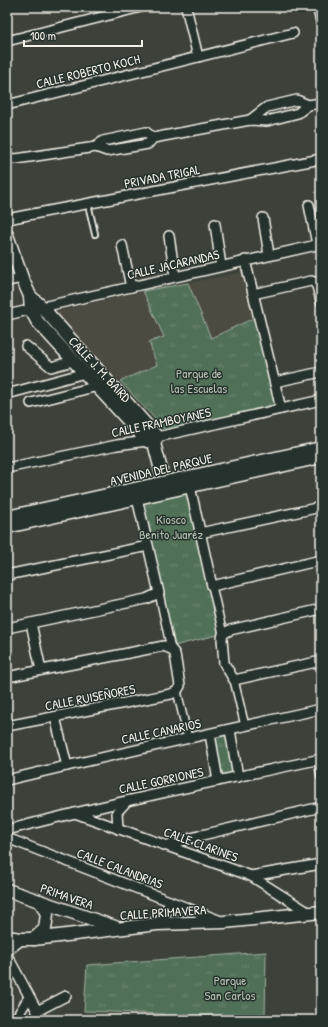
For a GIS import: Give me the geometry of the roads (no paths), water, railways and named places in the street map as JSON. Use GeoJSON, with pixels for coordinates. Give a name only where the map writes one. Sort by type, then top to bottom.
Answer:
{"type":"FeatureCollection","features":[{"type":"Feature","properties":{"kind":"street"},"geometry":{"type":"LineString","coordinates":[[7,41],[141,7]]}},
{"type":"Feature","properties":{"kind":"street"},"geometry":{"type":"LineString","coordinates":[[186,7],[198,57]]}},
{"type":"Feature","properties":{"kind":"street"},"geometry":{"type":"LineString","coordinates":[[317,7],[321,21]]}},
{"type":"Feature","properties":{"kind":"street","name":"CALLE ROBERTO KOCH"},"geometry":{"type":"LineString","coordinates":[[7,105],[293,34]]}},
{"type":"Feature","properties":{"kind":"street"},"geometry":{"type":"LineString","coordinates":[[250,120],[267,107],[297,100],[308,105]]}},
{"type":"Feature","properties":{"kind":"street"},"geometry":{"type":"LineString","coordinates":[[7,165],[11,159],[96,147],[103,141],[146,132],[153,138],[250,120],[267,121],[298,113],[308,105],[321,103]]}},
{"type":"Feature","properties":{"kind":"street","name":"PRIVADA TRIGAL"},"geometry":{"type":"LineString","coordinates":[[7,219],[321,159]]}},
{"type":"Feature","properties":{"kind":"street"},"geometry":{"type":"LineString","coordinates":[[309,205],[319,244]]}},
{"type":"Feature","properties":{"kind":"street"},"geometry":{"type":"LineString","coordinates":[[263,218],[269,255]]}},
{"type":"Feature","properties":{"kind":"street"},"geometry":{"type":"LineString","coordinates":[[215,224],[221,266]]}},
{"type":"Feature","properties":{"kind":"street"},"geometry":{"type":"LineString","coordinates":[[7,235],[22,278],[36,308],[7,315]]}},
{"type":"Feature","properties":{"kind":"street"},"geometry":{"type":"LineString","coordinates":[[169,236],[175,276]]}},
{"type":"Feature","properties":{"kind":"street","name":"CALLE JACARANDAS"},"geometry":{"type":"LineString","coordinates":[[36,308],[319,244]]}},
{"type":"Feature","properties":{"kind":"street"},"geometry":{"type":"LineString","coordinates":[[122,246],[131,287]]}},
{"type":"Feature","properties":{"kind":"street"},"geometry":{"type":"LineString","coordinates":[[245,260],[281,409]]}},
{"type":"Feature","properties":{"kind":"street"},"geometry":{"type":"LineString","coordinates":[[7,282],[22,278]]}},
{"type":"Feature","properties":{"kind":"street"},"geometry":{"type":"LineString","coordinates":[[253,294],[310,281],[314,282],[318,286],[321,302]]}},
{"type":"Feature","properties":{"kind":"street","name":"CALLE J. M. BAIRD"},"geometry":{"type":"LineString","coordinates":[[36,308],[37,321],[84,373],[152,440]]}},
{"type":"Feature","properties":{"kind":"street","name":"CALLE J. M. BAIRD"},"geometry":{"type":"LineString","coordinates":[[36,308],[152,440],[160,470]]}},
{"type":"Feature","properties":{"kind":"street"},"geometry":{"type":"LineString","coordinates":[[26,346],[51,367],[73,361]]}},
{"type":"Feature","properties":{"kind":"street"},"geometry":{"type":"LineString","coordinates":[[275,382],[321,372]]}},
{"type":"Feature","properties":{"kind":"street"},"geometry":{"type":"LineString","coordinates":[[7,394],[84,373]]}},
{"type":"Feature","properties":{"kind":"street"},"geometry":{"type":"LineString","coordinates":[[31,403],[98,386]]}},
{"type":"Feature","properties":{"kind":"street","name":"CALLE FRAMBOYANES"},"geometry":{"type":"LineString","coordinates":[[7,468],[116,445],[152,440],[321,400]]}},
{"type":"Feature","properties":{"kind":"street","name":"AVENIDA DEL PARQUE"},"geometry":{"type":"LineString","coordinates":[[7,527],[321,448]]}},
{"type":"Feature","properties":{"kind":"street","name":"AVENIDA DEL PARQUE"},"geometry":{"type":"LineString","coordinates":[[189,482],[321,457]]}},
{"type":"Feature","properties":{"kind":"street"},"geometry":{"type":"LineString","coordinates":[[188,738],[177,691],[180,686],[175,654],[171,649],[136,494],[160,470],[189,482],[223,634],[224,663],[234,680],[244,726]]}},
{"type":"Feature","properties":{"kind":"street","name":"AVENIDA DEL PARQUE"},"geometry":{"type":"LineString","coordinates":[[7,517],[136,494]]}},
{"type":"Feature","properties":{"kind":"street"},"geometry":{"type":"LineString","coordinates":[[200,533],[321,507]]}},
{"type":"Feature","properties":{"kind":"street"},"geometry":{"type":"LineString","coordinates":[[7,575],[148,546]]}},
{"type":"Feature","properties":{"kind":"street"},"geometry":{"type":"LineString","coordinates":[[212,586],[321,560]]}},
{"type":"Feature","properties":{"kind":"street"},"geometry":{"type":"LineString","coordinates":[[7,628],[146,599],[159,593]]}},
{"type":"Feature","properties":{"kind":"street"},"geometry":{"type":"LineString","coordinates":[[223,634],[230,630],[321,609]]}},
{"type":"Feature","properties":{"kind":"street"},"geometry":{"type":"LineString","coordinates":[[31,623],[41,670]]}},
{"type":"Feature","properties":{"kind":"street"},"geometry":{"type":"LineString","coordinates":[[7,677],[164,646],[171,649]]}},
{"type":"Feature","properties":{"kind":"street"},"geometry":{"type":"LineString","coordinates":[[234,680],[321,661]]}},
{"type":"Feature","properties":{"kind":"street","name":"CALLE RUISEÑORES"},"geometry":{"type":"LineString","coordinates":[[7,726],[171,694],[177,691]]}},
{"type":"Feature","properties":{"kind":"street","name":"CALLE CANARIOS"},"geometry":{"type":"LineString","coordinates":[[7,780],[321,709]]}},
{"type":"Feature","properties":{"kind":"street"},"geometry":{"type":"LineString","coordinates":[[55,717],[67,766]]}},
{"type":"Feature","properties":{"kind":"street"},"geometry":{"type":"LineString","coordinates":[[230,730],[238,777]]}},
{"type":"Feature","properties":{"kind":"street"},"geometry":{"type":"LineString","coordinates":[[210,734],[218,781]]}},
{"type":"Feature","properties":{"kind":"street"},"geometry":{"type":"LineString","coordinates":[[319,760],[321,778]]}},
{"type":"Feature","properties":{"kind":"street","name":"CALLE GORRIONES"},"geometry":{"type":"LineString","coordinates":[[7,830],[127,801],[319,760]]}},
{"type":"Feature","properties":{"kind":"street"},"geometry":{"type":"LineString","coordinates":[[118,828],[117,812],[127,801]]}},
{"type":"Feature","properties":{"kind":"street"},"geometry":{"type":"LineString","coordinates":[[168,845],[202,835],[321,807]]}},
{"type":"Feature","properties":{"kind":"street","name":"CALLE CLARINES"},"geometry":{"type":"LineString","coordinates":[[75,813],[168,845],[251,876],[266,886],[316,913]]}},
{"type":"Feature","properties":{"kind":"street"},"geometry":{"type":"LineString","coordinates":[[193,854],[195,842],[202,835]]}},
{"type":"Feature","properties":{"kind":"street","name":"CALLE CALANDRIAS"},"geometry":{"type":"LineString","coordinates":[[7,838],[224,922]]}},
{"type":"Feature","properties":{"kind":"street"},"geometry":{"type":"LineString","coordinates":[[251,876],[321,864]]}},
{"type":"Feature","properties":{"kind":"street"},"geometry":{"type":"LineString","coordinates":[[266,886],[278,872]]}},
{"type":"Feature","properties":{"kind":"street","name":"PRIMAVERA"},"geometry":{"type":"LineString","coordinates":[[7,890],[118,928]]}},
{"type":"Feature","properties":{"kind":"street"},"geometry":{"type":"LineString","coordinates":[[157,924],[168,910],[169,900]]}},
{"type":"Feature","properties":{"kind":"street"},"geometry":{"type":"LineString","coordinates":[[34,939],[44,929],[47,914],[40,901]]}},
{"type":"Feature","properties":{"kind":"street","name":"CALLE PRIMAVERA"},"geometry":{"type":"LineString","coordinates":[[7,937],[20,940],[34,939],[157,924],[224,922],[316,913]]}},
{"type":"Feature","properties":{"kind":"street"},"geometry":{"type":"LineString","coordinates":[[7,949],[20,940]]}},
{"type":"Feature","properties":{"kind":"street"},"geometry":{"type":"LineString","coordinates":[[7,955],[42,1020]]}},
{"type":"Feature","properties":{"kind":"street"},"geometry":{"type":"LineString","coordinates":[[38,1011],[66,996]]}},
{"type":"Feature","properties":{"kind":"street"},"geometry":{"type":"LineString","coordinates":[[16,1020],[30,997]]}},
{"type":"Feature","properties":{"kind":"lane"},"geometry":{"type":"LineString","coordinates":[[88,204],[95,234]]}},
{"type":"Feature","properties":{"kind":"park label","name":"Parque de las Escuelas"},"geometry":{"type":"Point","coordinates":[199,380]}},
{"type":"Feature","properties":{"kind":"park label","name":"Kiosco Benito Juaréz"},"geometry":{"type":"Point","coordinates":[171,526]}},
{"type":"Feature","properties":{"kind":"park label","name":"Parque San Carlos"},"geometry":{"type":"Point","coordinates":[230,988]}}]}
